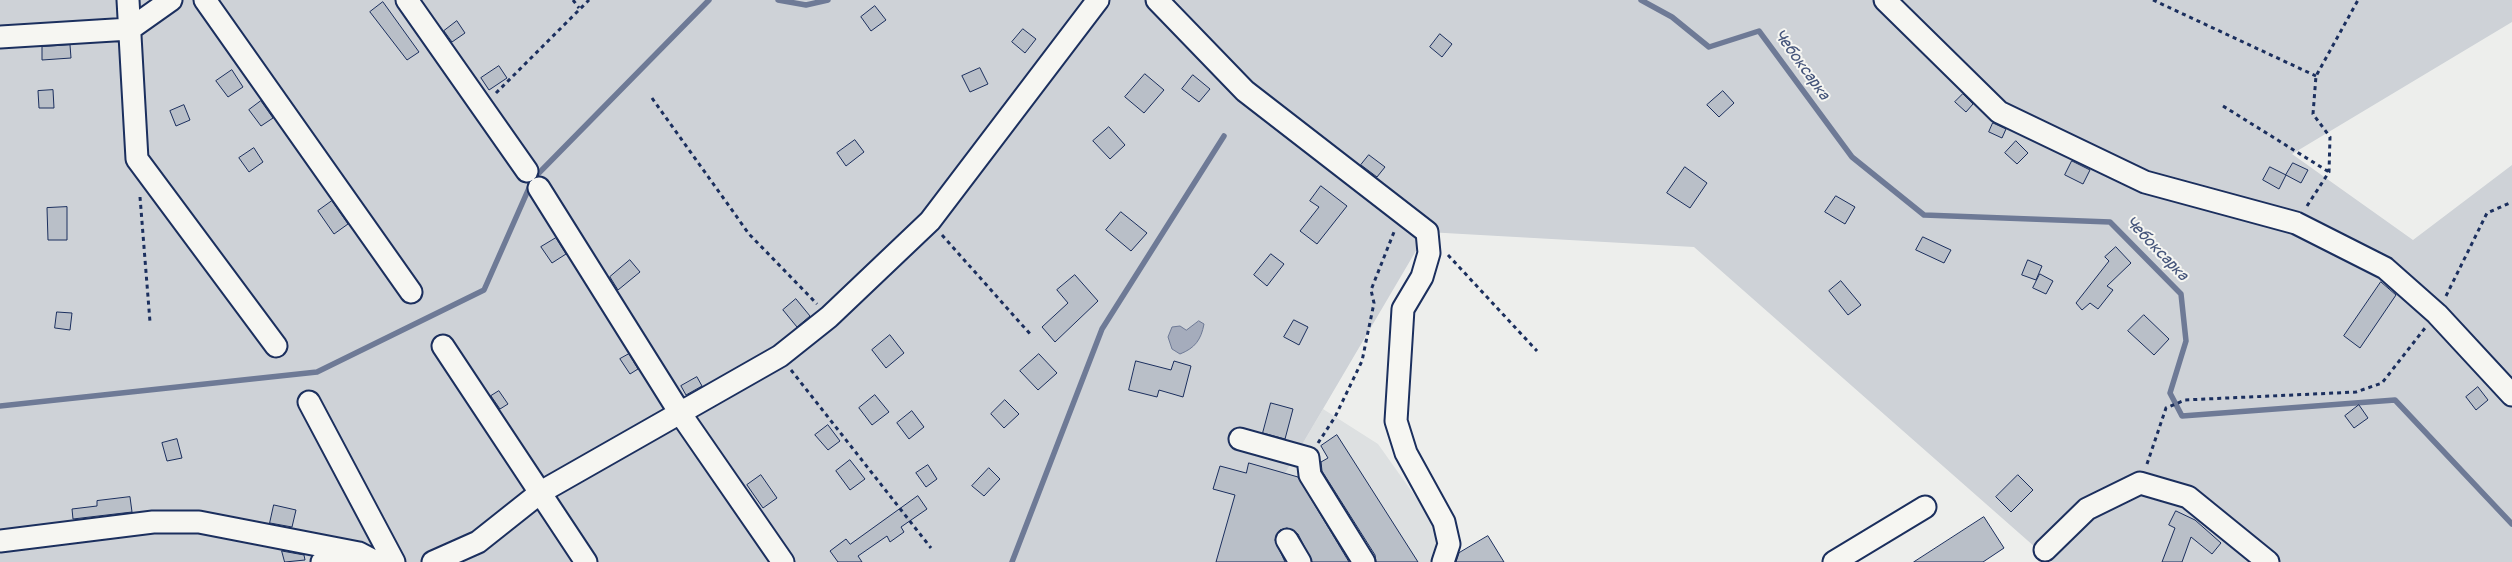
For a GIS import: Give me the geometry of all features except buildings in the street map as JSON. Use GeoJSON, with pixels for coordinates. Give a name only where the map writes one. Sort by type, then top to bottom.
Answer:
{"type":"FeatureCollection","features":[{"type":"Feature","properties":{"kind":"street"},"geometry":{"type":"LineString","coordinates":[[128,0],[137,159],[276,346]]}},
{"type":"Feature","properties":{"kind":"street"},"geometry":{"type":"LineString","coordinates":[[0,37],[130,29],[171,0]]}},
{"type":"Feature","properties":{"kind":"street"},"geometry":{"type":"LineString","coordinates":[[205,0],[411,292]]}},
{"type":"Feature","properties":{"kind":"street"},"geometry":{"type":"LineString","coordinates":[[407,0],[533,180],[680,413],[783,562]]}},
{"type":"Feature","properties":{"kind":"street"},"geometry":{"type":"LineString","coordinates":[[433,562],[478,542],[541,492],[780,356],[829,317],[930,221],[1098,0]]}},
{"type":"Feature","properties":{"kind":"street"},"geometry":{"type":"LineString","coordinates":[[1158,0],[1245,91],[1427,232],[1429,253],[1424,269],[1403,309],[1396,421],[1406,453],[1444,522],[1449,544],[1443,562]]}},
{"type":"Feature","properties":{"kind":"street"},"geometry":{"type":"LineString","coordinates":[[1885,0],[1999,112],[2145,182],[2296,222],[2385,268],[2437,314],[2512,395]]}},
{"type":"Feature","properties":{"kind":"street"},"geometry":{"type":"LineString","coordinates":[[443,346],[586,562]]}},
{"type":"Feature","properties":{"kind":"street"},"geometry":{"type":"LineString","coordinates":[[309,402],[394,562]]}},
{"type":"Feature","properties":{"kind":"street"},"geometry":{"type":"LineString","coordinates":[[1240,439],[1308,458],[1310,475],[1364,562]]}},
{"type":"Feature","properties":{"kind":"street"},"geometry":{"type":"LineString","coordinates":[[2045,550],[2087,509],[2140,483],[2188,498],[2268,562]]}},
{"type":"Feature","properties":{"kind":"street"},"geometry":{"type":"LineString","coordinates":[[1834,562],[1925,507]]}},
{"type":"Feature","properties":{"kind":"street"},"geometry":{"type":"LineString","coordinates":[[0,541],[153,522],[199,522],[367,557]]}},
{"type":"Feature","properties":{"kind":"street"},"geometry":{"type":"LineString","coordinates":[[1287,540],[1300,562]]}},
{"type":"Feature","properties":{"kind":"street"},"geometry":{"type":"LineString","coordinates":[[322,562],[367,557]]}},
{"type":"Feature","properties":{"kind":"path"},"geometry":{"type":"LineString","coordinates":[[574,0],[579,8]]}},
{"type":"Feature","properties":{"kind":"path"},"geometry":{"type":"LineString","coordinates":[[483,106],[589,0]]}},
{"type":"Feature","properties":{"kind":"path"},"geometry":{"type":"LineString","coordinates":[[2153,0],[2316,76]]}},
{"type":"Feature","properties":{"kind":"path"},"geometry":{"type":"LineString","coordinates":[[2296,222],[2329,172],[2330,137],[2314,114],[2316,76],[2358,0]]}},
{"type":"Feature","properties":{"kind":"path"},"geometry":{"type":"LineString","coordinates":[[652,98],[749,234],[829,317]]}},
{"type":"Feature","properties":{"kind":"path"},"geometry":{"type":"LineString","coordinates":[[2223,106],[2329,172]]}},
{"type":"Feature","properties":{"kind":"path"},"geometry":{"type":"LineString","coordinates":[[137,159],[150,322]]}},
{"type":"Feature","properties":{"kind":"path"},"geometry":{"type":"LineString","coordinates":[[2140,483],[2166,408],[2185,400],[2356,392],[2382,383],[2437,314],[2487,213],[2512,202]]}},
{"type":"Feature","properties":{"kind":"path"},"geometry":{"type":"LineString","coordinates":[[1308,458],[1335,417],[1362,362],[1374,303],[1371,290],[1401,213]]}},
{"type":"Feature","properties":{"kind":"path"},"geometry":{"type":"LineString","coordinates":[[930,221],[1031,335]]}},
{"type":"Feature","properties":{"kind":"path"},"geometry":{"type":"LineString","coordinates":[[1427,232],[1537,351]]}},
{"type":"Feature","properties":{"kind":"path"},"geometry":{"type":"LineString","coordinates":[[780,356],[931,548]]}},
{"type":"Feature","properties":{"kind":"shaded area"},"geometry":{"type":"Polygon","coordinates":[[[0,0],[2512,0],[2512,22],[2292,154],[2413,240],[2512,165],[2512,562],[2052,562],[1694,247],[1427,232],[1233,562],[0,562],[0,0]]]}},
{"type":"Feature","properties":{"kind":"shaded area"},"geometry":{"type":"Polygon","coordinates":[[[1323,409],[1378,444],[1449,544],[1443,562],[1233,562],[1323,409]]]}},
{"type":"Feature","properties":{"kind":"water"},"geometry":{"type":"Polygon","coordinates":[[[1199,321],[1204,324],[1199,339],[1193,346],[1180,354],[1172,349],[1168,337],[1172,327],[1180,326],[1186,330],[1199,321]]]}},
{"type":"Feature","properties":{"kind":"waterway"},"geometry":{"type":"LineString","coordinates":[[0,406],[317,372],[484,290],[533,179],[709,0]]}},
{"type":"Feature","properties":{"kind":"waterway"},"geometry":{"type":"LineString","coordinates":[[778,0],[806,5],[828,0]]}},
{"type":"Feature","properties":{"kind":"waterway","name":"Чебоксарка"},"geometry":{"type":"LineString","coordinates":[[1641,0],[1672,17],[1709,47],[1759,31],[1852,157],[1924,215],[2110,222],[2181,294],[2186,341],[2170,393],[2182,416],[2395,400],[2512,524]]}},
{"type":"Feature","properties":{"kind":"waterway"},"geometry":{"type":"LineString","coordinates":[[1012,562],[1102,329],[1224,136]]}}]}
